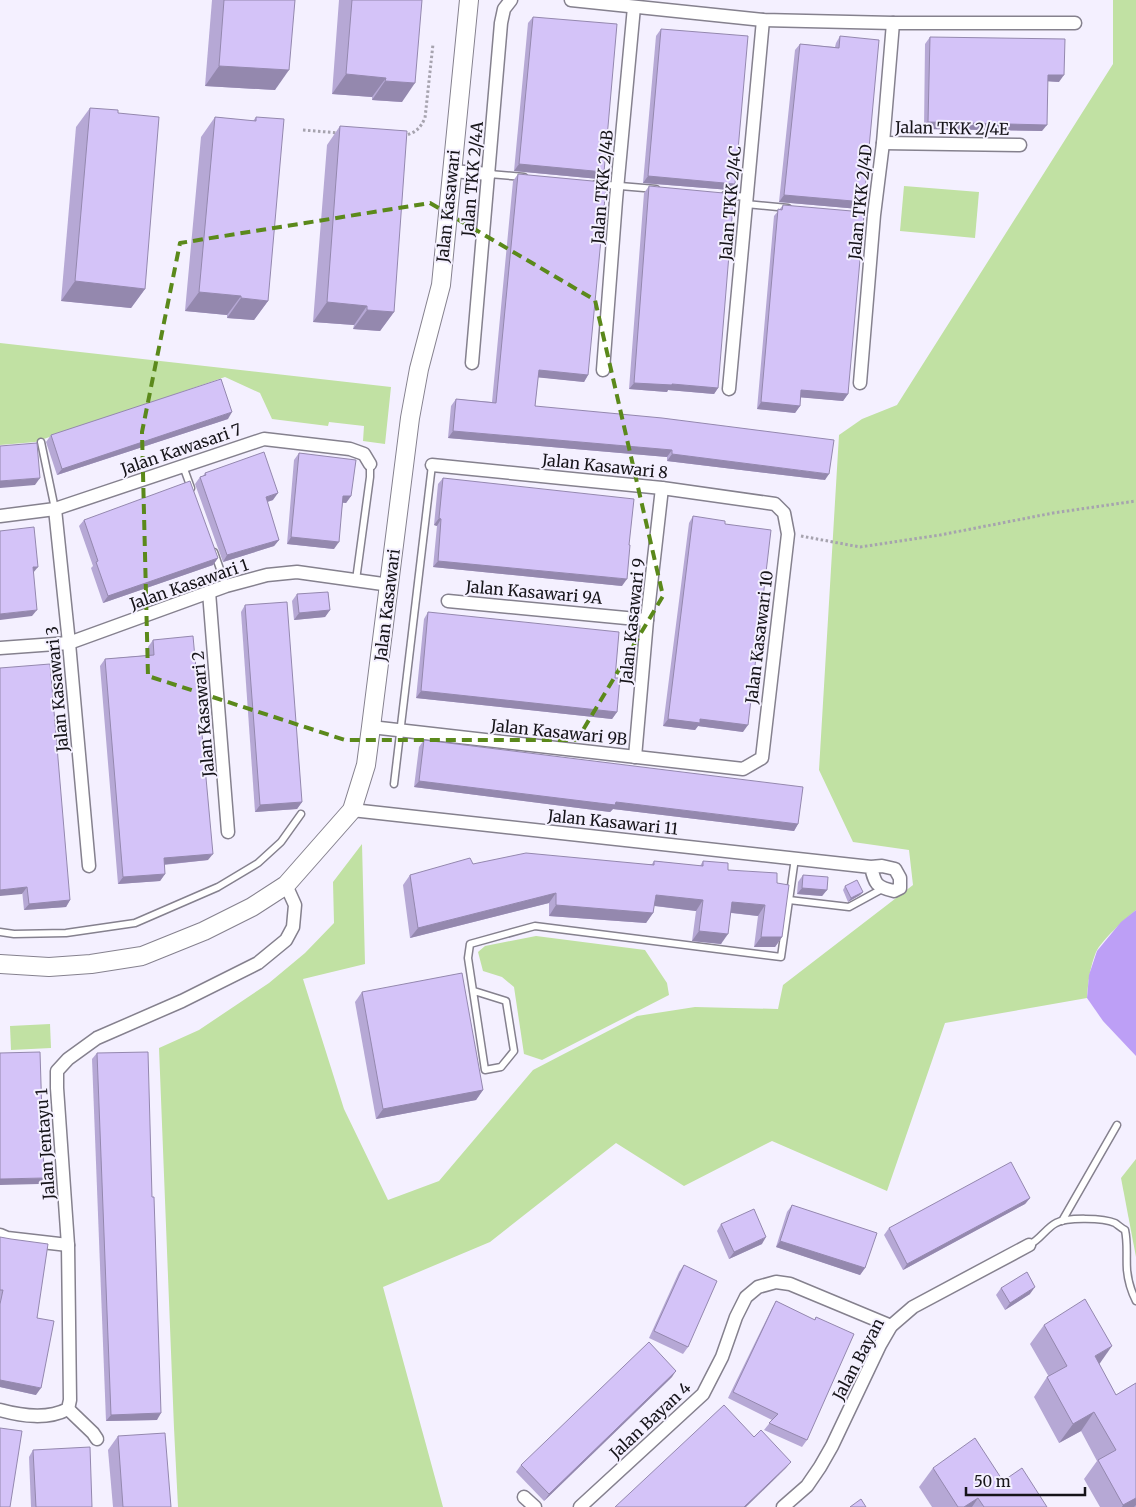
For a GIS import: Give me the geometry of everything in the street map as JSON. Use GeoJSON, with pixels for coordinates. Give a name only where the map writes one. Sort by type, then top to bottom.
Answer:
{"type":"FeatureCollection","features":[{"type":"Feature","properties":{"kind":"street","name":"Jalan Kasawari"},"geometry":{"type":"LineString","coordinates":[[0,964],[48,967],[91,964],[142,956],[204,932],[252,907],[286,885],[352,810],[366,765],[372,727],[410,418],[419,369],[440,285],[469,0]]}},
{"type":"Feature","properties":{"kind":"street","name":"Jalan TKK 2/4A"},"geometry":{"type":"LineString","coordinates":[[472,363],[501,23],[504,8],[511,0]]}},
{"type":"Feature","properties":{"kind":"street"},"geometry":{"type":"LineString","coordinates":[[572,0],[763,20],[893,23],[1075,23]]}},
{"type":"Feature","properties":{"kind":"street","name":"Jalan TKK 2/4B"},"geometry":{"type":"LineString","coordinates":[[603,370],[634,8]]}},
{"type":"Feature","properties":{"kind":"street","name":"Jalan TKK 2/4C"},"geometry":{"type":"LineString","coordinates":[[729,388],[763,20]]}},
{"type":"Feature","properties":{"kind":"street","name":"Jalan TKK 2/4D"},"geometry":{"type":"LineString","coordinates":[[860,384],[869,214],[883,143],[893,23]]}},
{"type":"Feature","properties":{"kind":"street","name":"Jalan TKK 2/4E"},"geometry":{"type":"LineString","coordinates":[[883,143],[1020,145]]}},
{"type":"Feature","properties":{"kind":"street"},"geometry":{"type":"LineString","coordinates":[[452,171],[489,174]]}},
{"type":"Feature","properties":{"kind":"street","name":"Jalan Kawasari 7"},"geometry":{"type":"LineString","coordinates":[[0,516],[55,509],[264,439],[350,449],[364,454],[370,464]]}},
{"type":"Feature","properties":{"kind":"street","name":"Jalan Kasawari 8"},"geometry":{"type":"LineString","coordinates":[[432,465],[662,488],[775,504]]}},
{"type":"Feature","properties":{"kind":"street","name":"Jalan Kasawari 9"},"geometry":{"type":"LineString","coordinates":[[635,757],[647,620],[662,488]]}},
{"type":"Feature","properties":{"kind":"street","name":"Jalan Kasawari 10"},"geometry":{"type":"LineString","coordinates":[[743,769],[762,758],[788,534],[784,513],[775,504]]}},
{"type":"Feature","properties":{"kind":"street","name":"Jalan Kasawari 3"},"geometry":{"type":"LineString","coordinates":[[55,509],[89,866]]}},
{"type":"Feature","properties":{"kind":"street","name":"Jalan Kasawari 1"},"geometry":{"type":"LineString","coordinates":[[0,648],[69,643],[226,586],[267,575],[297,572],[390,585]]}},
{"type":"Feature","properties":{"kind":"street","name":"Jalan Kasawari 2"},"geometry":{"type":"LineString","coordinates":[[209,592],[228,832]]}},
{"type":"Feature","properties":{"kind":"street","name":"Jalan Kasawari 9A"},"geometry":{"type":"LineString","coordinates":[[448,600],[647,620]]}},
{"type":"Feature","properties":{"kind":"street","name":"Jalan Kasawari 9B"},"geometry":{"type":"LineString","coordinates":[[372,727],[743,769]]}},
{"type":"Feature","properties":{"kind":"street","name":"Jalan Kasawari 11"},"geometry":{"type":"LineString","coordinates":[[352,810],[882,866],[895,870],[900,878],[900,888],[894,892],[882,888]]}},
{"type":"Feature","properties":{"kind":"street"},"geometry":{"type":"LineString","coordinates":[[871,866],[875,882],[882,888]]}},
{"type":"Feature","properties":{"kind":"street","name":"Jalan Jentayu 1"},"geometry":{"type":"LineString","coordinates":[[68,1409],[70,1400],[68,1245],[57,1071],[68,1059],[97,1038],[182,1001],[258,963],[286,940],[293,927],[295,905],[286,885]]}},
{"type":"Feature","properties":{"kind":"street"},"geometry":{"type":"LineString","coordinates":[[0,1235],[7,1238],[68,1245]]}},
{"type":"Feature","properties":{"kind":"street","name":"Jalan Bayan"},"geometry":{"type":"LineString","coordinates":[[783,1507],[807,1486],[820,1467],[891,1326],[913,1307],[1029,1245]]}},
{"type":"Feature","properties":{"kind":"street","name":"Jalan Bayan 4"},"geometry":{"type":"LineString","coordinates":[[580,1507],[702,1394],[722,1357],[736,1316],[746,1297],[758,1287],[776,1282],[790,1284],[891,1326]]}},
{"type":"Feature","properties":{"kind":"street"},"geometry":{"type":"LineString","coordinates":[[0,1410],[38,1416],[60,1413],[68,1409],[93,1433],[96,1439]]}},
{"type":"Feature","properties":{"kind":"street"},"geometry":{"type":"LineString","coordinates":[[524,1497],[535,1507]]}},
{"type":"Feature","properties":{"kind":"lane"},"geometry":{"type":"LineString","coordinates":[[489,174],[528,178]]}},
{"type":"Feature","properties":{"kind":"lane"},"geometry":{"type":"LineString","coordinates":[[588,183],[667,190]]}},
{"type":"Feature","properties":{"kind":"lane"},"geometry":{"type":"LineString","coordinates":[[717,194],[746,201],[795,208]]}},
{"type":"Feature","properties":{"kind":"lane"},"geometry":{"type":"LineString","coordinates":[[41,442],[55,509]]}},
{"type":"Feature","properties":{"kind":"lane"},"geometry":{"type":"LineString","coordinates":[[356,580],[370,477],[370,464]]}},
{"type":"Feature","properties":{"kind":"lane"},"geometry":{"type":"LineString","coordinates":[[394,784],[432,465]]}},
{"type":"Feature","properties":{"kind":"lane"},"geometry":{"type":"LineString","coordinates":[[183,466],[193,494]]}},
{"type":"Feature","properties":{"kind":"lane"},"geometry":{"type":"LineString","coordinates":[[213,549],[226,586]]}},
{"type":"Feature","properties":{"kind":"lane"},"geometry":{"type":"LineString","coordinates":[[0,932],[14,934],[58,933],[135,923],[218,888],[258,863],[281,842],[300,814]]}},
{"type":"Feature","properties":{"kind":"lane"},"geometry":{"type":"LineString","coordinates":[[474,991],[506,1001],[514,1051],[501,1067],[485,1070],[468,958],[470,944],[535,926],[781,958],[794,858]]}},
{"type":"Feature","properties":{"kind":"lane"},"geometry":{"type":"LineString","coordinates":[[789,900],[849,907],[882,888]]}},
{"type":"Feature","properties":{"kind":"lane"},"geometry":{"type":"LineString","coordinates":[[1062,1221],[1117,1125]]}},
{"type":"Feature","properties":{"kind":"lane"},"geometry":{"type":"LineString","coordinates":[[1062,1221],[1075,1218],[1113,1222],[1124,1230],[1128,1241],[1127,1272],[1130,1288],[1136,1301]]}},
{"type":"Feature","properties":{"kind":"lane","name":"Jalan Bayan"},"geometry":{"type":"LineString","coordinates":[[1029,1245],[1048,1231],[1054,1224],[1062,1221]]}},
{"type":"Feature","properties":{"kind":"path"},"geometry":{"type":"LineString","coordinates":[[399,136],[412,134],[420,127],[425,118],[433,44]]}},
{"type":"Feature","properties":{"kind":"path"},"geometry":{"type":"LineString","coordinates":[[303,130],[342,133]]}},
{"type":"Feature","properties":{"kind":"path"},"geometry":{"type":"LineString","coordinates":[[788,534],[860,547],[940,535],[1053,512],[1136,501]]}},
{"type":"Feature","properties":{"kind":"highlighted area"},"geometry":{"type":"Polygon","coordinates":[[[430,203],[595,300],[663,596],[577,740],[345,740],[148,676],[142,432],[180,243],[430,203]]]}},
{"type":"Feature","properties":{"kind":"green space"},"geometry":{"type":"Polygon","coordinates":[[[1113,0],[1136,0],[1136,910],[1108,936],[1096,952],[1092,963],[1087,998],[945,1023],[887,1191],[772,1141],[684,1186],[616,1143],[490,1242],[383,1287],[443,1507],[178,1507],[159,1048],[199,1030],[269,983],[305,953],[334,923],[333,882],[362,844],[365,964],[303,979],[344,1109],[388,1200],[439,1181],[533,1070],[637,1016],[695,1007],[778,1009],[783,985],[913,885],[909,850],[853,842],[819,770],[839,435],[862,419],[897,405],[1113,64],[1113,0]]]}},
{"type":"Feature","properties":{"kind":"green space"},"geometry":{"type":"Polygon","coordinates":[[[904,186],[979,192],[975,238],[900,231],[904,186]]]}},
{"type":"Feature","properties":{"kind":"green space"},"geometry":{"type":"Polygon","coordinates":[[[0,343],[391,387],[385,444],[363,441],[364,426],[329,422],[328,426],[272,419],[260,393],[225,377],[35,442],[0,445],[0,343]]]}},
{"type":"Feature","properties":{"kind":"green space"},"geometry":{"type":"Polygon","coordinates":[[[536,936],[645,950],[667,983],[669,995],[542,1060],[524,1054],[514,987],[502,977],[483,971],[478,952],[485,946],[536,936]]]}},
{"type":"Feature","properties":{"kind":"green space"},"geometry":{"type":"Polygon","coordinates":[[[50,1024],[51,1048],[11,1050],[10,1026],[50,1024]]]}},
{"type":"Feature","properties":{"kind":"green space"},"geometry":{"type":"Polygon","coordinates":[[[1136,1159],[1136,1257],[1121,1178],[1136,1159]]]}},
{"type":"Feature","properties":{"kind":"shaded area"},"geometry":{"type":"Polygon","coordinates":[[[1136,910],[1136,1056],[1103,1021],[1087,998],[1089,975],[1097,951],[1121,922],[1136,910]]]}},
{"type":"Feature","properties":{"kind":"building"},"geometry":{"type":"Polygon","coordinates":[[[224,0],[295,0],[289,70],[219,66],[224,0]]]}},
{"type":"Feature","properties":{"kind":"building"},"geometry":{"type":"Polygon","coordinates":[[[352,0],[422,0],[415,83],[385,81],[386,78],[346,74],[352,0]]]}},
{"type":"Feature","properties":{"kind":"building"},"geometry":{"type":"Polygon","coordinates":[[[533,17],[617,24],[604,172],[519,164],[533,17]]]}},
{"type":"Feature","properties":{"kind":"building"},"geometry":{"type":"Polygon","coordinates":[[[661,29],[748,36],[735,184],[648,176],[661,29]]]}},
{"type":"Feature","properties":{"kind":"building"},"geometry":{"type":"Polygon","coordinates":[[[840,36],[879,40],[864,202],[784,195],[800,44],[839,48],[840,36]]]}},
{"type":"Feature","properties":{"kind":"building"},"geometry":{"type":"Polygon","coordinates":[[[930,37],[1065,39],[1064,75],[1048,75],[1047,125],[928,122],[930,37]]]}},
{"type":"Feature","properties":{"kind":"building"},"geometry":{"type":"Polygon","coordinates":[[[90,108],[118,110],[118,113],[159,117],[145,289],[75,281],[90,108]]]}},
{"type":"Feature","properties":{"kind":"building"},"geometry":{"type":"Polygon","coordinates":[[[215,117],[256,121],[256,117],[284,119],[268,301],[199,292],[215,117]]]}},
{"type":"Feature","properties":{"kind":"building"},"geometry":{"type":"Polygon","coordinates":[[[340,126],[407,131],[394,312],[367,310],[367,306],[327,302],[340,126]]]}},
{"type":"Feature","properties":{"kind":"building"},"geometry":{"type":"Polygon","coordinates":[[[518,174],[603,182],[603,186],[606,187],[588,375],[539,370],[535,406],[662,418],[834,440],[829,474],[672,454],[672,450],[453,431],[456,399],[496,403],[518,174]]]}},
{"type":"Feature","properties":{"kind":"building"},"geometry":{"type":"Polygon","coordinates":[[[649,186],[734,194],[718,388],[634,383],[649,186]]]}},
{"type":"Feature","properties":{"kind":"building"},"geometry":{"type":"Polygon","coordinates":[[[783,205],[863,212],[864,215],[848,394],[801,390],[800,406],[761,402],[778,209],[782,210],[783,205]]]}},
{"type":"Feature","properties":{"kind":"building"},"geometry":{"type":"Polygon","coordinates":[[[221,379],[232,412],[62,469],[51,435],[221,379]]]}},
{"type":"Feature","properties":{"kind":"building"},"geometry":{"type":"Polygon","coordinates":[[[37,443],[40,478],[0,481],[0,446],[37,443]]]}},
{"type":"Feature","properties":{"kind":"building"},"geometry":{"type":"Polygon","coordinates":[[[264,452],[278,493],[266,497],[279,540],[227,555],[200,477],[206,475],[205,473],[264,452]]]}},
{"type":"Feature","properties":{"kind":"building"},"geometry":{"type":"Polygon","coordinates":[[[299,453],[356,460],[351,496],[343,496],[339,542],[291,537],[299,453]]]}},
{"type":"Feature","properties":{"kind":"building"},"geometry":{"type":"Polygon","coordinates":[[[443,478],[634,499],[627,579],[438,561],[441,519],[439,518],[443,478]]]}},
{"type":"Feature","properties":{"kind":"building"},"geometry":{"type":"Polygon","coordinates":[[[190,481],[218,558],[108,596],[84,520],[190,481]]]}},
{"type":"Feature","properties":{"kind":"building"},"geometry":{"type":"Polygon","coordinates":[[[693,516],[725,521],[725,524],[771,530],[748,725],[700,719],[700,723],[668,719],[693,516]]]}},
{"type":"Feature","properties":{"kind":"building"},"geometry":{"type":"Polygon","coordinates":[[[34,527],[38,567],[33,567],[37,610],[0,614],[0,531],[34,527]]]}},
{"type":"Feature","properties":{"kind":"building"},"geometry":{"type":"Polygon","coordinates":[[[328,592],[330,610],[299,613],[297,594],[328,592]]]}},
{"type":"Feature","properties":{"kind":"building"},"geometry":{"type":"Polygon","coordinates":[[[287,602],[302,802],[260,805],[245,605],[287,602]]]}},
{"type":"Feature","properties":{"kind":"building"},"geometry":{"type":"Polygon","coordinates":[[[428,612],[619,632],[615,678],[620,678],[617,712],[421,691],[428,612]]]}},
{"type":"Feature","properties":{"kind":"building"},"geometry":{"type":"Polygon","coordinates":[[[193,636],[213,854],[164,858],[165,874],[123,877],[105,659],[154,655],[153,640],[193,636]]]}},
{"type":"Feature","properties":{"kind":"building"},"geometry":{"type":"Polygon","coordinates":[[[50,664],[70,900],[29,904],[27,887],[0,890],[0,668],[50,664]]]}},
{"type":"Feature","properties":{"kind":"building"},"geometry":{"type":"Polygon","coordinates":[[[424,740],[803,787],[798,824],[616,802],[615,805],[419,781],[424,740]]]}},
{"type":"Feature","properties":{"kind":"building"},"geometry":{"type":"Polygon","coordinates":[[[526,853],[654,865],[654,861],[703,866],[703,861],[728,863],[728,870],[777,873],[777,883],[789,885],[782,937],[761,937],[765,905],[732,902],[728,934],[699,931],[703,900],[656,895],[653,913],[556,905],[556,893],[418,928],[410,875],[470,858],[473,864],[526,853]]]}},
{"type":"Feature","properties":{"kind":"building"},"geometry":{"type":"Polygon","coordinates":[[[803,875],[828,877],[827,890],[802,888],[803,875]]]}},
{"type":"Feature","properties":{"kind":"building"},"geometry":{"type":"Polygon","coordinates":[[[857,880],[863,892],[851,898],[845,886],[857,880]]]}},
{"type":"Feature","properties":{"kind":"building"},"geometry":{"type":"Polygon","coordinates":[[[462,973],[483,1090],[383,1109],[362,992],[462,973]]]}},
{"type":"Feature","properties":{"kind":"building"},"geometry":{"type":"Polygon","coordinates":[[[40,1052],[44,1178],[0,1179],[0,1053],[40,1052]]]}},
{"type":"Feature","properties":{"kind":"building"},"geometry":{"type":"Polygon","coordinates":[[[148,1052],[161,1413],[111,1415],[97,1053],[148,1052]]]}},
{"type":"Feature","properties":{"kind":"building"},"geometry":{"type":"Polygon","coordinates":[[[1011,1162],[1030,1198],[907,1264],[889,1228],[1011,1162]]]}},
{"type":"Feature","properties":{"kind":"building"},"geometry":{"type":"Polygon","coordinates":[[[792,1205],[877,1233],[865,1268],[780,1241],[792,1205]]]}},
{"type":"Feature","properties":{"kind":"building"},"geometry":{"type":"Polygon","coordinates":[[[754,1209],[766,1237],[734,1252],[721,1224],[754,1209]]]}},
{"type":"Feature","properties":{"kind":"building"},"geometry":{"type":"Polygon","coordinates":[[[0,1237],[48,1244],[37,1318],[54,1321],[41,1388],[0,1380],[0,1304],[3,1290],[0,1290],[0,1237]]]}},
{"type":"Feature","properties":{"kind":"building"},"geometry":{"type":"Polygon","coordinates":[[[684,1265],[717,1281],[688,1347],[654,1331],[684,1265]]]}},
{"type":"Feature","properties":{"kind":"building"},"geometry":{"type":"Polygon","coordinates":[[[1027,1272],[1035,1287],[1010,1303],[1001,1288],[1027,1272]]]}},
{"type":"Feature","properties":{"kind":"building"},"geometry":{"type":"Polygon","coordinates":[[[1085,1299],[1112,1346],[1095,1356],[1116,1395],[1136,1383],[1136,1498],[1123,1505],[1098,1460],[1116,1450],[1094,1412],[1073,1424],[1047,1377],[1067,1366],[1044,1325],[1085,1299]]]}},
{"type":"Feature","properties":{"kind":"building"},"geometry":{"type":"Polygon","coordinates":[[[776,1301],[815,1320],[816,1317],[854,1334],[807,1440],[769,1423],[778,1414],[733,1392],[776,1301]]]}},
{"type":"Feature","properties":{"kind":"building"},"geometry":{"type":"Polygon","coordinates":[[[649,1342],[676,1371],[549,1494],[521,1465],[649,1342]]]}},
{"type":"Feature","properties":{"kind":"building"},"geometry":{"type":"Polygon","coordinates":[[[724,1405],[754,1437],[761,1430],[791,1462],[744,1507],[615,1507],[724,1405]]]}},
{"type":"Feature","properties":{"kind":"building"},"geometry":{"type":"Polygon","coordinates":[[[0,1428],[22,1431],[10,1507],[0,1507],[0,1428]]]}},
{"type":"Feature","properties":{"kind":"building"},"geometry":{"type":"Polygon","coordinates":[[[165,1433],[171,1507],[123,1507],[118,1436],[165,1433]]]}},
{"type":"Feature","properties":{"kind":"building"},"geometry":{"type":"Polygon","coordinates":[[[975,1438],[1003,1481],[1022,1468],[1047,1507],[984,1507],[978,1498],[964,1507],[958,1507],[933,1468],[975,1438]]]}},
{"type":"Feature","properties":{"kind":"building"},"geometry":{"type":"Polygon","coordinates":[[[90,1447],[92,1507],[36,1507],[33,1450],[90,1447]]]}},
{"type":"Feature","properties":{"kind":"building"},"geometry":{"type":"Polygon","coordinates":[[[861,1499],[866,1507],[850,1507],[861,1499]]]}}]}
